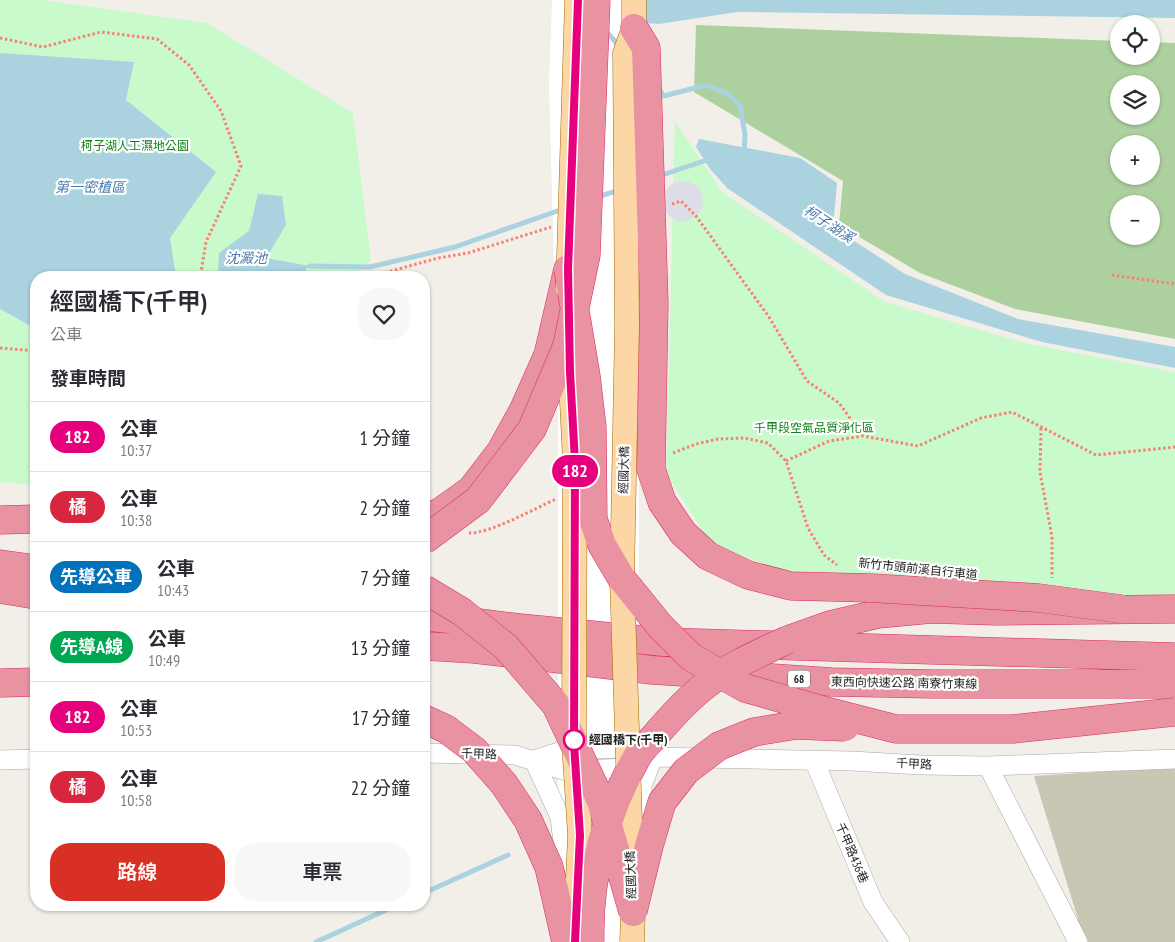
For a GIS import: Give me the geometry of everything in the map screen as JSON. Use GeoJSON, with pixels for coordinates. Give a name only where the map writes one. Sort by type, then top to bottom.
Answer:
{"type":"FeatureCollection","features":[{"type":"Feature","properties":{"kind":"highway"},"geometry":{"type":"LineString","coordinates":[[430,536],[478,500],[532,429],[567,346],[586,255],[596,0]]}},
{"type":"Feature","properties":{"kind":"highway"},"geometry":{"type":"LineString","coordinates":[[634,28],[646,48],[654,303],[651,469],[662,502],[683,533],[708,556],[748,575],[791,586],[871,588],[1039,598],[1121,609]]}},
{"type":"Feature","properties":{"kind":"highway"},"geometry":{"type":"LineString","coordinates":[[430,516],[440,512],[471,490],[501,452],[524,409],[548,355],[568,269]]}},
{"type":"Feature","properties":{"kind":"highway"},"geometry":{"type":"LineString","coordinates":[[568,269],[586,376],[592,426],[592,519],[602,545],[622,579],[660,626],[691,657],[745,688],[896,729]]}},
{"type":"Feature","properties":{"kind":"highway"},"geometry":{"type":"LineString","coordinates":[[0,520],[30,520]]}},
{"type":"Feature","properties":{"kind":"highway"},"geometry":{"type":"LineString","coordinates":[[0,564],[30,568]]}},
{"type":"Feature","properties":{"kind":"highway"},"geometry":{"type":"LineString","coordinates":[[0,589],[30,594]]}},
{"type":"Feature","properties":{"kind":"highway"},"geometry":{"type":"LineString","coordinates":[[430,593],[462,612],[506,647],[556,705],[601,801],[632,912]]}},
{"type":"Feature","properties":{"kind":"highway"},"geometry":{"type":"LineString","coordinates":[[590,942],[589,914],[598,858],[611,809],[638,756],[680,708],[708,683],[746,659],[787,640],[830,625],[878,614],[931,609],[998,611],[1175,609]]}},
{"type":"Feature","properties":{"kind":"highway"},"geometry":{"type":"LineString","coordinates":[[430,617],[520,628],[664,642],[1175,657]]}},
{"type":"Feature","properties":{"kind":"highway","name":"東西向快速公路 南寮竹東線"},"geometry":{"type":"LineString","coordinates":[[430,646],[474,649],[652,670],[832,682],[1175,684]]}},
{"type":"Feature","properties":{"kind":"highway"},"geometry":{"type":"LineString","coordinates":[[632,912],[662,802],[686,771],[719,746],[754,732],[796,726],[896,729],[1013,729],[1175,712]]}},
{"type":"Feature","properties":{"kind":"highway"},"geometry":{"type":"LineString","coordinates":[[430,722],[446,729],[474,750],[504,784],[528,820],[548,867],[566,942]]}},
{"type":"Feature","properties":{"kind":"main road"},"geometry":{"type":"LineString","coordinates":[[574,942],[580,835],[574,744],[575,462],[570,372],[568,269],[578,0]]}},
{"type":"Feature","properties":{"kind":"main road","name":"經國大橋"},"geometry":{"type":"LineString","coordinates":[[632,942],[622,579],[627,327],[625,52],[634,28],[634,0]]}},
{"type":"Feature","properties":{"kind":"street","name":"千甲路"},"geometry":{"type":"LineString","coordinates":[[430,753],[515,755],[534,760],[565,750],[624,748],[653,758],[814,760],[988,766],[1175,759]]}},
{"type":"Feature","properties":{"kind":"street"},"geometry":{"type":"LineString","coordinates":[[643,942],[642,786],[653,758]]}},
{"type":"Feature","properties":{"kind":"street"},"geometry":{"type":"LineString","coordinates":[[0,760],[30,760]]}},
{"type":"Feature","properties":{"kind":"street"},"geometry":{"type":"LineString","coordinates":[[534,760],[560,817],[574,942]]}},
{"type":"Feature","properties":{"kind":"street","name":"千甲路436巷"},"geometry":{"type":"LineString","coordinates":[[814,760],[873,902],[900,942]]}},
{"type":"Feature","properties":{"kind":"street"},"geometry":{"type":"LineString","coordinates":[[988,766],[1078,942]]}},
{"type":"Feature","properties":{"kind":"street"},"geometry":{"type":"LineString","coordinates":[[565,854],[584,841],[621,835],[641,848]]}},
{"type":"Feature","properties":{"kind":"street"},"geometry":{"type":"LineString","coordinates":[[565,854],[584,867],[624,864],[641,848]]}},
{"type":"Feature","properties":{"kind":"path"},"geometry":{"type":"LineString","coordinates":[[0,38],[43,47],[101,32],[157,39],[189,65],[221,111],[240,166],[206,242],[201,271]]}},
{"type":"Feature","properties":{"kind":"path"},"geometry":{"type":"LineString","coordinates":[[664,205],[681,201],[696,216],[770,318],[807,381],[839,403],[864,436]]}},
{"type":"Feature","properties":{"kind":"path"},"geometry":{"type":"LineString","coordinates":[[391,271],[438,258],[468,253],[554,226]]}},
{"type":"Feature","properties":{"kind":"path"},"geometry":{"type":"LineString","coordinates":[[1112,275],[1175,284]]}},
{"type":"Feature","properties":{"kind":"path"},"geometry":{"type":"LineString","coordinates":[[0,348],[30,350]]}},
{"type":"Feature","properties":{"kind":"path"},"geometry":{"type":"LineString","coordinates":[[786,461],[829,441],[864,436],[918,446],[981,418],[1012,412],[1096,455],[1175,447]]}},
{"type":"Feature","properties":{"kind":"path"},"geometry":{"type":"LineString","coordinates":[[1041,428],[1040,472],[1052,537],[1052,582]]}},
{"type":"Feature","properties":{"kind":"path"},"geometry":{"type":"LineString","coordinates":[[668,455],[696,444],[718,439],[744,438],[768,443],[786,461],[808,528],[824,555],[838,566]]}},
{"type":"Feature","properties":{"kind":"path"},"geometry":{"type":"LineString","coordinates":[[466,533],[476,534],[504,523],[560,496]]}},
{"type":"Feature","properties":{"kind":"shaded area"},"geometry":{"type":"Polygon","coordinates":[[[683,181],[697,187],[703,201],[697,215],[683,221],[669,215],[663,201],[669,187],[683,181]]]}},
{"type":"Feature","properties":{"kind":"shaded area"},"geometry":{"type":"Polygon","coordinates":[[[1175,767],[1175,942],[1069,942],[1078,919],[1034,776],[1175,767]]]}},
{"type":"Feature","properties":{"kind":"green space","name":"柯子湖人工濕地公園"},"geometry":{"type":"Polygon","coordinates":[[[0,0],[43,0],[207,23],[353,113],[371,260],[359,271],[30,271],[30,484],[0,482],[0,0]]]}},
{"type":"Feature","properties":{"kind":"green space"},"geometry":{"type":"Polygon","coordinates":[[[696,25],[1110,41],[1110,65],[1160,65],[1160,42],[1175,43],[1175,339],[1015,309],[920,273],[839,225],[843,181],[694,92],[696,25]]]}},
{"type":"Feature","properties":{"kind":"green space","name":"千甲段空氣品質淨化區"},"geometry":{"type":"Polygon","coordinates":[[[675,121],[722,192],[885,302],[1025,343],[1175,372],[1175,602],[804,582],[709,541],[666,474],[675,121]]]}},
{"type":"Feature","properties":{"kind":"water"},"geometry":{"type":"Polygon","coordinates":[[[553,0],[1175,0],[1175,18],[1160,18],[1160,15],[1110,15],[1110,17],[737,12],[659,24],[595,19],[553,0]]]}},
{"type":"Feature","properties":{"kind":"water","name":"第一密植區"},"geometry":{"type":"Polygon","coordinates":[[[0,53],[134,62],[126,100],[216,172],[170,238],[175,271],[30,271],[30,326],[0,309],[0,53]]]}},
{"type":"Feature","properties":{"kind":"water"},"geometry":{"type":"Polygon","coordinates":[[[699,139],[800,158],[837,183],[833,227],[905,274],[1018,319],[1175,347],[1175,368],[1042,342],[886,295],[727,188],[710,169],[696,147],[699,139]]]}},
{"type":"Feature","properties":{"kind":"water","name":"沈澱池"},"geometry":{"type":"Polygon","coordinates":[[[258,194],[282,196],[286,225],[266,258],[310,266],[305,271],[218,271],[219,253],[249,231],[258,194]]]}},
{"type":"Feature","properties":{"kind":"pier"},"geometry":{"type":"Polygon","coordinates":[[[552,0],[641,0],[638,698],[640,942],[555,942],[558,775],[558,411],[549,84],[552,0]]]}},
{"type":"Feature","properties":{"kind":"waterway","name":"柯子湖溪"},"geometry":{"type":"LineString","coordinates":[[604,29],[620,47]]}},
{"type":"Feature","properties":{"kind":"waterway","name":"柯子湖溪"},"geometry":{"type":"LineString","coordinates":[[658,88],[664,96],[706,85],[727,93],[740,105],[745,135],[744,153]]}},
{"type":"Feature","properties":{"kind":"waterway"},"geometry":{"type":"LineString","coordinates":[[659,176],[710,159]]}},
{"type":"Feature","properties":{"kind":"waterway"},"geometry":{"type":"LineString","coordinates":[[597,197],[620,190]]}},
{"type":"Feature","properties":{"kind":"waterway"},"geometry":{"type":"LineString","coordinates":[[310,266],[370,267],[455,247],[563,209]]}},
{"type":"Feature","properties":{"kind":"waterway"},"geometry":{"type":"LineString","coordinates":[[430,890],[508,855]]}},
{"type":"Feature","properties":{"kind":"waterway"},"geometry":{"type":"LineString","coordinates":[[316,942],[384,911]]}},
{"type":"Feature","properties":{"kind":"bus line","name":"182"},"geometry":{"type":"LineString","coordinates":[[575,942],[580,835],[574,744],[575,462],[570,372],[568,269],[578,0]]}},
{"type":"Feature","properties":{"kind":"place","name":"經國橋下(千甲)"},"geometry":{"type":"Point","coordinates":[574,740]}}]}
